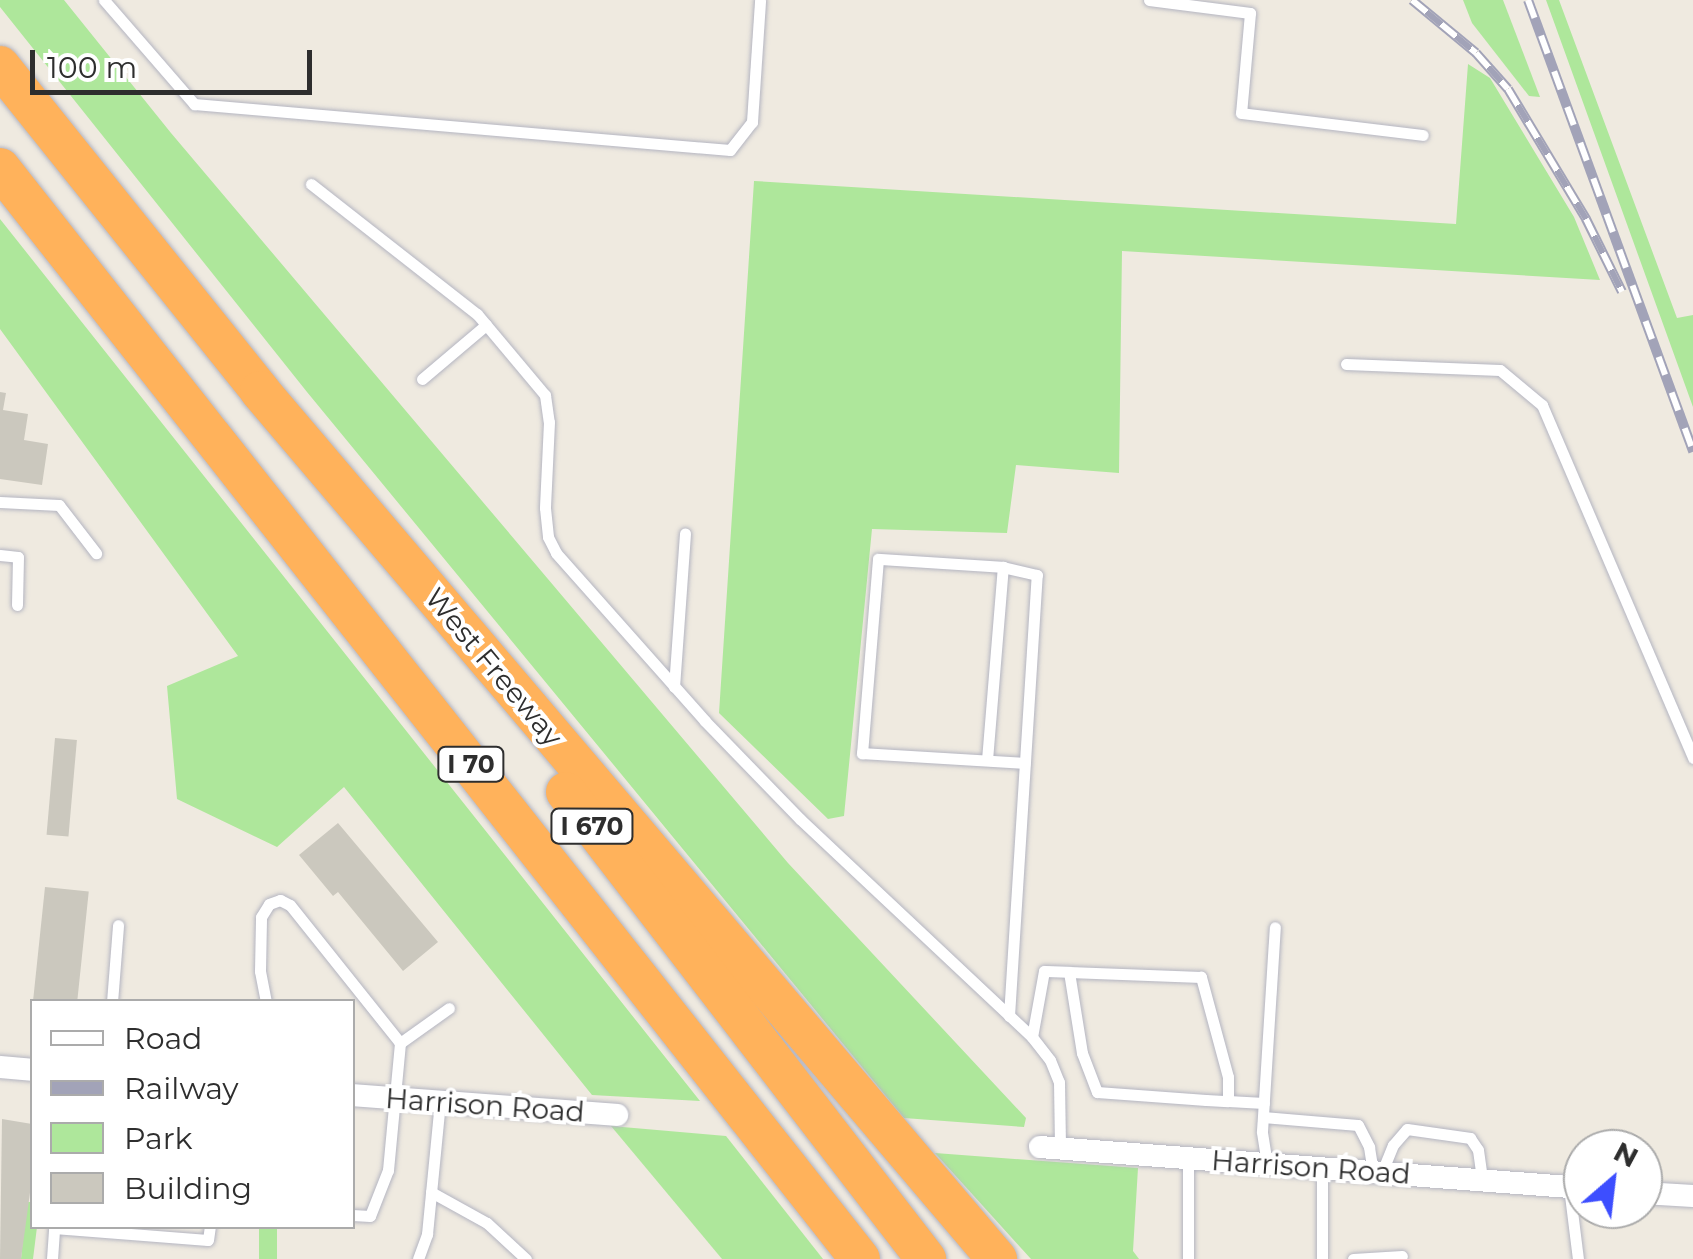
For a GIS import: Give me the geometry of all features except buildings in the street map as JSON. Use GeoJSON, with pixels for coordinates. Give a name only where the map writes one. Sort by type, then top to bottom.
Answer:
{"type":"FeatureCollection","features":[{"type":"Feature","properties":{"kind":"highway","name":"West Freeway"},"geometry":{"type":"LineString","coordinates":[[0,66],[260,391],[997,1259]]}},
{"type":"Feature","properties":{"kind":"highway","name":"I 70"},"geometry":{"type":"LineString","coordinates":[[0,168],[860,1259]]}},
{"type":"Feature","properties":{"kind":"highway","name":"I 670"},"geometry":{"type":"LineString","coordinates":[[260,391],[926,1259]]}},
{"type":"Feature","properties":{"kind":"street"},"geometry":{"type":"LineString","coordinates":[[0,1067],[30,1070]]}},
{"type":"Feature","properties":{"kind":"street","name":"Harrison Road"},"geometry":{"type":"LineString","coordinates":[[355,1095],[617,1114]]}},
{"type":"Feature","properties":{"kind":"street","name":"Harrison Road"},"geometry":{"type":"LineString","coordinates":[[1050,1147],[1563,1187]]}},
{"type":"Feature","properties":{"kind":"street"},"geometry":{"type":"LineString","coordinates":[[1663,1194],[1693,1196]]}},
{"type":"Feature","properties":{"kind":"lane"},"geometry":{"type":"LineString","coordinates":[[104,0],[194,104],[730,150],[752,122],[760,0]]}},
{"type":"Feature","properties":{"kind":"lane"},"geometry":{"type":"LineString","coordinates":[[1150,0],[1250,13],[1241,113],[1422,135]]}},
{"type":"Feature","properties":{"kind":"lane"},"geometry":{"type":"LineString","coordinates":[[310,184],[486,325],[546,395],[549,422],[545,508],[548,536],[556,552],[674,687],[800,819],[1032,1037],[1059,1082],[1050,1147]]}},
{"type":"Feature","properties":{"kind":"lane"},"geometry":{"type":"LineString","coordinates":[[422,379],[486,325]]}},
{"type":"Feature","properties":{"kind":"lane"},"geometry":{"type":"LineString","coordinates":[[1346,364],[1500,370],[1542,405],[1693,758]]}},
{"type":"Feature","properties":{"kind":"lane"},"geometry":{"type":"LineString","coordinates":[[0,502],[59,505],[96,552]]}},
{"type":"Feature","properties":{"kind":"lane"},"geometry":{"type":"LineString","coordinates":[[674,687],[685,533]]}},
{"type":"Feature","properties":{"kind":"lane"},"geometry":{"type":"LineString","coordinates":[[0,556],[18,557],[16,605]]}},
{"type":"Feature","properties":{"kind":"lane"},"geometry":{"type":"LineString","coordinates":[[1009,1016],[1037,575],[1003,566],[878,559],[862,752],[1025,763]]}},
{"type":"Feature","properties":{"kind":"lane"},"geometry":{"type":"LineString","coordinates":[[987,760],[1003,566]]}},
{"type":"Feature","properties":{"kind":"lane"},"geometry":{"type":"LineString","coordinates":[[265,999],[260,970],[261,916],[269,904],[280,900],[290,905],[400,1043],[388,1170],[370,1216],[355,1216]]}},
{"type":"Feature","properties":{"kind":"lane"},"geometry":{"type":"LineString","coordinates":[[112,999],[118,924]]}},
{"type":"Feature","properties":{"kind":"lane"},"geometry":{"type":"LineString","coordinates":[[1268,1164],[1263,1116],[1275,928]]}},
{"type":"Feature","properties":{"kind":"lane"},"geometry":{"type":"LineString","coordinates":[[1032,1037],[1044,971],[1201,978],[1228,1077],[1228,1101]]}},
{"type":"Feature","properties":{"kind":"lane"},"geometry":{"type":"LineString","coordinates":[[1070,972],[1082,1053],[1097,1092],[1264,1102]]}},
{"type":"Feature","properties":{"kind":"lane"},"geometry":{"type":"LineString","coordinates":[[400,1043],[449,1008]]}},
{"type":"Feature","properties":{"kind":"lane"},"geometry":{"type":"LineString","coordinates":[[418,1259],[427,1234],[440,1102]]}},
{"type":"Feature","properties":{"kind":"lane"},"geometry":{"type":"LineString","coordinates":[[1263,1116],[1358,1124],[1378,1172]]}},
{"type":"Feature","properties":{"kind":"lane"},"geometry":{"type":"LineString","coordinates":[[1378,1172],[1407,1129],[1470,1138],[1478,1150],[1482,1180]]}},
{"type":"Feature","properties":{"kind":"lane"},"geometry":{"type":"LineString","coordinates":[[1188,1158],[1188,1259]]}},
{"type":"Feature","properties":{"kind":"lane"},"geometry":{"type":"LineString","coordinates":[[1322,1168],[1322,1259]]}},
{"type":"Feature","properties":{"kind":"lane"},"geometry":{"type":"LineString","coordinates":[[431,1192],[487,1222],[526,1259]]}},
{"type":"Feature","properties":{"kind":"lane"},"geometry":{"type":"LineString","coordinates":[[52,1259],[54,1229]]}},
{"type":"Feature","properties":{"kind":"lane"},"geometry":{"type":"LineString","coordinates":[[89,1229],[208,1240],[210,1229]]}},
{"type":"Feature","properties":{"kind":"lane"},"geometry":{"type":"LineString","coordinates":[[1577,1229],[1578,1259]]}},
{"type":"Feature","properties":{"kind":"lane"},"geometry":{"type":"LineString","coordinates":[[1353,1259],[1402,1256]]}},
{"type":"Feature","properties":{"kind":"green space"},"geometry":{"type":"Polygon","coordinates":[[[0,0],[64,0],[171,133],[788,863],[1026,1118],[1024,1127],[904,1118],[307,392],[0,7],[0,0]]]}},
{"type":"Feature","properties":{"kind":"green space"},"geometry":{"type":"Polygon","coordinates":[[[1463,0],[1503,0],[1540,97],[1529,96],[1472,23],[1463,0]]]}},
{"type":"Feature","properties":{"kind":"green space"},"geometry":{"type":"Polygon","coordinates":[[[1546,0],[1559,0],[1677,318],[1693,315],[1693,407],[1546,0]]]}},
{"type":"Feature","properties":{"kind":"green space"},"geometry":{"type":"Polygon","coordinates":[[[1468,64],[1490,78],[1574,217],[1600,280],[1122,251],[1119,473],[1016,465],[1007,533],[872,529],[844,816],[828,819],[719,713],[754,181],[1456,224],[1468,64]]]}},
{"type":"Feature","properties":{"kind":"green space"},"geometry":{"type":"Polygon","coordinates":[[[0,219],[700,1101],[592,1095],[344,787],[277,847],[177,799],[167,686],[238,656],[0,329],[0,219]]]}},
{"type":"Feature","properties":{"kind":"green space"},"geometry":{"type":"Polygon","coordinates":[[[611,1126],[726,1136],[823,1259],[722,1259],[611,1126]]]}},
{"type":"Feature","properties":{"kind":"green space"},"geometry":{"type":"Polygon","coordinates":[[[935,1153],[1138,1168],[1133,1251],[1139,1259],[1031,1259],[935,1153]]]}},
{"type":"Feature","properties":{"kind":"green space"},"geometry":{"type":"Polygon","coordinates":[[[26,1202],[30,1202],[30,1229],[37,1229],[33,1259],[21,1259],[26,1202]]]}},
{"type":"Feature","properties":{"kind":"green space"},"geometry":{"type":"Polygon","coordinates":[[[259,1229],[277,1229],[277,1259],[259,1259],[259,1229]]]}},
{"type":"Feature","properties":{"kind":"railway"},"geometry":{"type":"LineString","coordinates":[[1412,0],[1476,53],[1508,89],[1586,219],[1622,292]]}},
{"type":"Feature","properties":{"kind":"railway"},"geometry":{"type":"LineString","coordinates":[[1528,0],[1693,452]]}}]}
